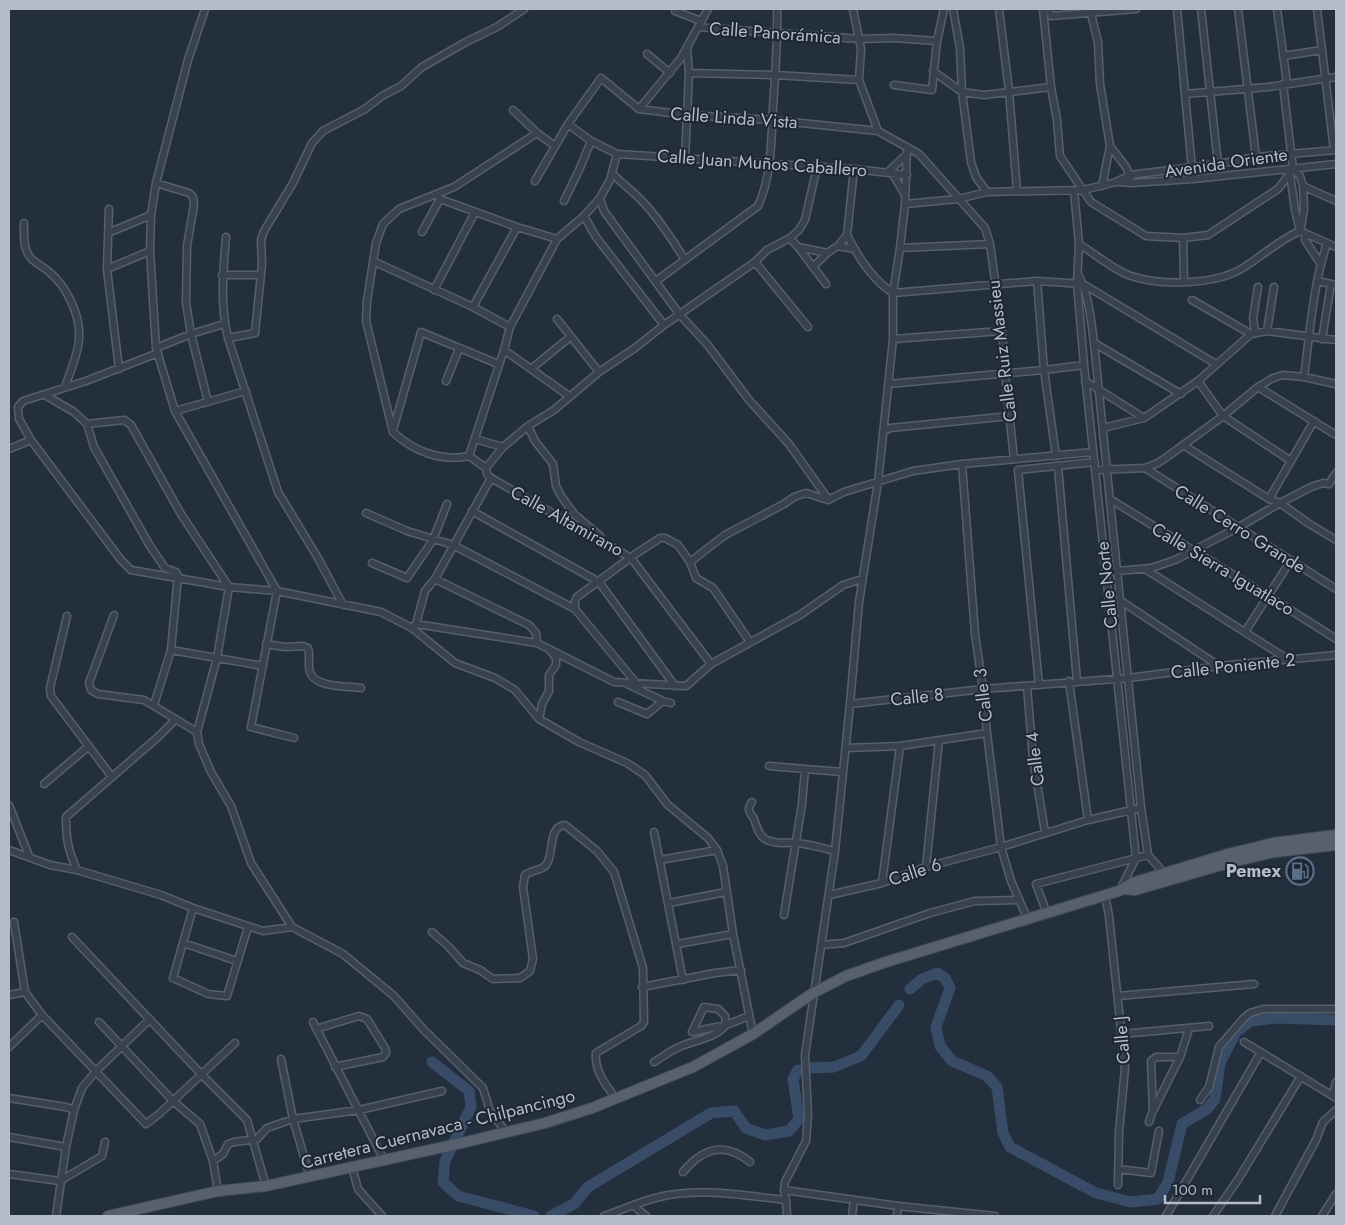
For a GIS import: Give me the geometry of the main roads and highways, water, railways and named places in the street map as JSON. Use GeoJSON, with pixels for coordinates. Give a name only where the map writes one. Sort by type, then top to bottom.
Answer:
{"type":"FeatureCollection","features":[{"type":"Feature","properties":{"kind":"main road","name":"Carretera Cuernavaca - Chilpancingo"},"geometry":{"type":"LineString","coordinates":[[108,1216],[218,1191],[266,1186],[310,1177],[545,1123],[616,1099],[693,1067],[753,1034],[813,993],[846,976],[886,962],[1047,914],[1121,890],[1132,883],[1228,854],[1273,843],[1336,835]]}},
{"type":"Feature","properties":{"kind":"main road","name":"Carretera Cuernavaca - Chilpancingo"},"geometry":{"type":"LineString","coordinates":[[1121,890],[1135,890],[1232,862],[1275,852],[1336,845]]}},
{"type":"Feature","properties":{"kind":"waterway"},"geometry":{"type":"LineString","coordinates":[[910,989],[922,979],[937,973],[945,978],[950,988],[936,1027],[940,1046],[952,1061],[987,1076],[997,1087],[1003,1133],[1010,1147],[1096,1193],[1131,1202],[1158,1199],[1168,1182],[1182,1124],[1207,1109],[1215,1099],[1220,1063],[1236,1032],[1251,1021],[1276,1018],[1336,1020]]}},
{"type":"Feature","properties":{"kind":"waterway"},"geometry":{"type":"LineString","coordinates":[[809,1068],[834,1067],[861,1056],[899,1005]]}},
{"type":"Feature","properties":{"kind":"waterway"},"geometry":{"type":"LineString","coordinates":[[432,1062],[469,1091],[471,1107],[445,1161],[443,1182],[458,1196],[534,1216]]}},
{"type":"Feature","properties":{"kind":"waterway"},"geometry":{"type":"LineString","coordinates":[[551,1216],[574,1204],[588,1187],[711,1113],[734,1111],[746,1128],[765,1135],[789,1131],[799,1119],[793,1079],[798,1070]]}},
{"type":"Feature","properties":{"kind":"place","name":"Pemex"},"geometry":{"type":"Point","coordinates":[1300,871]}}]}
